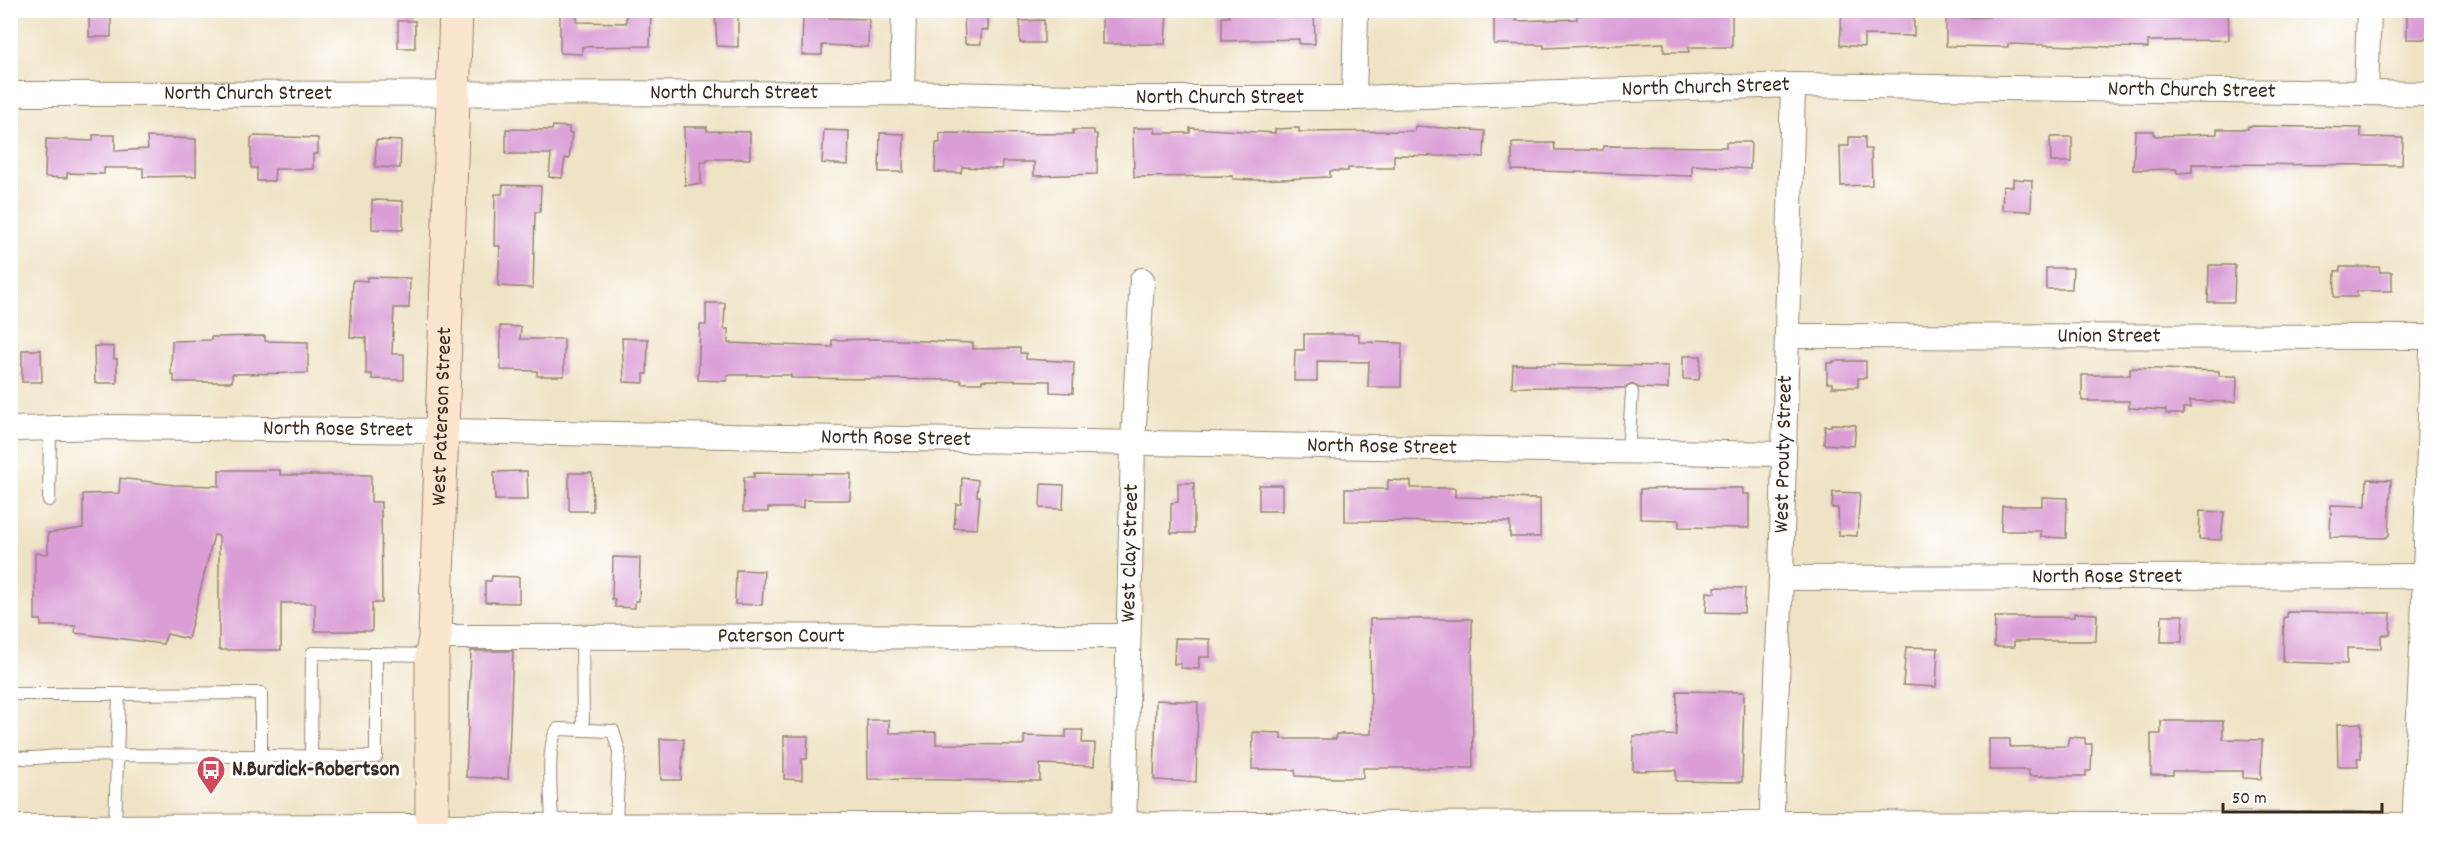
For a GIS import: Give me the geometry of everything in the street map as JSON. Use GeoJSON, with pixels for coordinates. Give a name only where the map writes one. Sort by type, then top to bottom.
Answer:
{"type":"FeatureCollection","features":[{"type":"Feature","properties":{"kind":"street","name":"West Paterson Street"},"geometry":{"type":"LineString","coordinates":[[432,828],[433,646],[456,10]]}},
{"type":"Feature","properties":{"kind":"street"},"geometry":{"type":"LineString","coordinates":[[902,93],[904,10]]}},
{"type":"Feature","properties":{"kind":"street"},"geometry":{"type":"LineString","coordinates":[[1354,98],[1356,10]]}},
{"type":"Feature","properties":{"kind":"street"},"geometry":{"type":"LineString","coordinates":[[2366,92],[2369,10]]}},
{"type":"Feature","properties":{"kind":"street","name":"North Church Street"},"geometry":{"type":"LineString","coordinates":[[10,94],[902,93],[1120,98],[1354,98],[1793,85],[2432,93]]}},
{"type":"Feature","properties":{"kind":"street","name":"West Prouty Street"},"geometry":{"type":"LineString","coordinates":[[1771,827],[1781,578],[1793,85]]}},
{"type":"Feature","properties":{"kind":"street","name":"West Clay Street"},"geometry":{"type":"LineString","coordinates":[[1124,828],[1132,443],[1142,280]]}},
{"type":"Feature","properties":{"kind":"street","name":"Union Street"},"geometry":{"type":"LineString","coordinates":[[1786,336],[2432,337]]}},
{"type":"Feature","properties":{"kind":"street"},"geometry":{"type":"LineString","coordinates":[[10,827],[432,828],[616,824],[1124,828],[2420,827],[2432,352]]}},
{"type":"Feature","properties":{"kind":"street","name":"North Rose Street"},"geometry":{"type":"LineString","coordinates":[[10,429],[113,427],[441,431],[1784,454]]}},
{"type":"Feature","properties":{"kind":"street","name":"North Rose Street"},"geometry":{"type":"LineString","coordinates":[[1781,578],[2428,576]]}},
{"type":"Feature","properties":{"kind":"street","name":"Paterson Court"},"geometry":{"type":"LineString","coordinates":[[433,646],[582,637],[1128,636]]}},
{"type":"Feature","properties":{"kind":"lane"},"geometry":{"type":"LineString","coordinates":[[1628,452],[1632,392]]}},
{"type":"Feature","properties":{"kind":"lane"},"geometry":{"type":"LineString","coordinates":[[49,500],[50,429]]}},
{"type":"Feature","properties":{"kind":"lane"},"geometry":{"type":"LineString","coordinates":[[582,637],[583,730]]}},
{"type":"Feature","properties":{"kind":"lane"},"geometry":{"type":"LineString","coordinates":[[311,756],[312,652],[376,654],[433,646]]}},
{"type":"Feature","properties":{"kind":"lane"},"geometry":{"type":"LineString","coordinates":[[10,754],[24,757],[376,757],[376,654]]}},
{"type":"Feature","properties":{"kind":"lane"},"geometry":{"type":"LineString","coordinates":[[10,694],[261,693],[261,756]]}},
{"type":"Feature","properties":{"kind":"lane"},"geometry":{"type":"LineString","coordinates":[[115,829],[119,694]]}},
{"type":"Feature","properties":{"kind":"lane"},"geometry":{"type":"LineString","coordinates":[[544,827],[551,750],[558,729],[613,732],[619,751],[616,824]]}},
{"type":"Feature","properties":{"kind":"building"},"geometry":{"type":"Polygon","coordinates":[[[89,10],[111,10],[111,37],[89,37],[89,10]]]}},
{"type":"Feature","properties":{"kind":"building"},"geometry":{"type":"Polygon","coordinates":[[[560,10],[577,10],[577,22],[626,23],[626,13],[629,13],[629,10],[651,10],[650,46],[582,47],[582,54],[560,53],[560,10]]]}},
{"type":"Feature","properties":{"kind":"building"},"geometry":{"type":"Polygon","coordinates":[[[715,10],[738,11],[738,47],[717,46],[715,10]]]}},
{"type":"Feature","properties":{"kind":"building"},"geometry":{"type":"Polygon","coordinates":[[[803,10],[829,10],[829,18],[869,19],[868,47],[822,45],[822,55],[802,55],[803,10]]]}},
{"type":"Feature","properties":{"kind":"building"},"geometry":{"type":"Polygon","coordinates":[[[964,10],[988,10],[988,30],[981,30],[981,44],[965,44],[964,10]]]}},
{"type":"Feature","properties":{"kind":"building"},"geometry":{"type":"Polygon","coordinates":[[[1102,10],[1167,10],[1165,44],[1102,44],[1102,10]]]}},
{"type":"Feature","properties":{"kind":"building"},"geometry":{"type":"Polygon","coordinates":[[[1732,10],[1732,47],[1689,47],[1689,52],[1664,52],[1664,43],[1544,48],[1544,45],[1494,44],[1494,18],[1516,18],[1516,21],[1577,19],[1577,15],[1625,14],[1625,11],[1732,10]]]}},
{"type":"Feature","properties":{"kind":"building"},"geometry":{"type":"Polygon","coordinates":[[[1842,10],[1914,11],[1914,36],[1864,35],[1864,47],[1840,45],[1842,10]]]}},
{"type":"Feature","properties":{"kind":"building"},"geometry":{"type":"Polygon","coordinates":[[[2078,10],[2228,10],[2229,40],[2148,41],[2148,48],[2008,44],[2008,47],[1946,46],[1946,18],[1989,17],[1989,13],[2029,11],[2078,13],[2078,10]]]}},
{"type":"Feature","properties":{"kind":"building"},"geometry":{"type":"Polygon","coordinates":[[[2407,10],[2432,10],[2432,39],[2407,39],[2407,10]]]}},
{"type":"Feature","properties":{"kind":"building"},"geometry":{"type":"Polygon","coordinates":[[[1229,11],[1314,11],[1315,44],[1299,44],[1299,39],[1222,41],[1222,17],[1229,17],[1229,11]]]}},
{"type":"Feature","properties":{"kind":"building"},"geometry":{"type":"Polygon","coordinates":[[[1044,20],[1044,43],[1020,43],[1020,21],[1044,20]]]}},
{"type":"Feature","properties":{"kind":"building"},"geometry":{"type":"Polygon","coordinates":[[[398,21],[415,21],[415,48],[398,48],[398,21]]]}},
{"type":"Feature","properties":{"kind":"building"},"geometry":{"type":"Polygon","coordinates":[[[553,126],[569,127],[569,133],[572,133],[569,159],[565,158],[562,178],[549,177],[551,154],[506,154],[506,129],[552,130],[553,126]]]}},
{"type":"Feature","properties":{"kind":"building"},"geometry":{"type":"Polygon","coordinates":[[[1415,126],[1485,131],[1484,157],[1394,155],[1394,168],[1348,168],[1348,171],[1330,171],[1330,177],[1255,180],[1233,179],[1233,176],[1134,177],[1133,128],[1155,128],[1155,133],[1190,133],[1190,128],[1275,133],[1275,129],[1299,128],[1299,132],[1415,131],[1415,126]]]}},
{"type":"Feature","properties":{"kind":"building"},"geometry":{"type":"Polygon","coordinates":[[[2248,126],[2361,128],[2361,137],[2403,138],[2402,165],[2192,164],[2192,172],[2177,173],[2176,169],[2133,170],[2135,131],[2154,131],[2154,135],[2157,136],[2217,134],[2217,129],[2248,129],[2248,126]]]}},
{"type":"Feature","properties":{"kind":"building"},"geometry":{"type":"Polygon","coordinates":[[[684,127],[707,127],[707,131],[750,132],[750,159],[707,159],[707,162],[701,162],[701,184],[685,185],[684,127]]]}},
{"type":"Feature","properties":{"kind":"building"},"geometry":{"type":"Polygon","coordinates":[[[824,130],[849,131],[848,165],[822,163],[824,130]]]}},
{"type":"Feature","properties":{"kind":"building"},"geometry":{"type":"Polygon","coordinates":[[[1073,130],[1094,130],[1094,134],[1097,134],[1097,174],[1034,176],[1034,162],[1002,162],[1002,169],[962,167],[961,173],[935,172],[936,143],[940,143],[940,133],[1073,134],[1073,130]]]}},
{"type":"Feature","properties":{"kind":"building"},"geometry":{"type":"Polygon","coordinates":[[[880,133],[904,134],[903,172],[879,172],[880,133]]]}},
{"type":"Feature","properties":{"kind":"building"},"geometry":{"type":"Polygon","coordinates":[[[93,135],[115,135],[115,151],[148,149],[147,137],[196,139],[196,176],[143,177],[143,168],[104,168],[104,174],[67,173],[67,178],[45,177],[46,139],[93,141],[93,135]]]}},
{"type":"Feature","properties":{"kind":"building"},"geometry":{"type":"Polygon","coordinates":[[[254,136],[318,138],[318,154],[313,154],[313,169],[275,169],[274,181],[257,181],[257,168],[251,168],[251,138],[254,136]]]}},
{"type":"Feature","properties":{"kind":"building"},"geometry":{"type":"Polygon","coordinates":[[[1849,137],[1865,137],[1865,149],[1871,149],[1872,185],[1841,186],[1840,146],[1849,146],[1849,137]]]}},
{"type":"Feature","properties":{"kind":"building"},"geometry":{"type":"Polygon","coordinates":[[[2050,137],[2072,137],[2072,162],[2051,162],[2050,137]]]}},
{"type":"Feature","properties":{"kind":"building"},"geometry":{"type":"Polygon","coordinates":[[[376,140],[401,141],[400,168],[375,167],[376,140]]]}},
{"type":"Feature","properties":{"kind":"building"},"geometry":{"type":"Polygon","coordinates":[[[1726,142],[1751,142],[1750,169],[1692,165],[1692,176],[1512,170],[1512,143],[1554,143],[1555,150],[1603,150],[1603,146],[1726,147],[1726,142]]]}},
{"type":"Feature","properties":{"kind":"building"},"geometry":{"type":"Polygon","coordinates":[[[2013,179],[2032,180],[2031,211],[2002,210],[2003,186],[2013,187],[2013,179]]]}},
{"type":"Feature","properties":{"kind":"building"},"geometry":{"type":"Polygon","coordinates":[[[503,185],[541,186],[540,212],[535,212],[533,288],[498,286],[500,246],[494,246],[495,194],[502,194],[503,185]]]}},
{"type":"Feature","properties":{"kind":"building"},"geometry":{"type":"Polygon","coordinates":[[[372,200],[403,201],[403,230],[372,229],[372,200]]]}},
{"type":"Feature","properties":{"kind":"building"},"geometry":{"type":"Polygon","coordinates":[[[2209,265],[2235,265],[2234,302],[2208,302],[2209,265]]]}},
{"type":"Feature","properties":{"kind":"building"},"geometry":{"type":"Polygon","coordinates":[[[2340,267],[2379,267],[2380,272],[2392,272],[2392,291],[2357,291],[2357,297],[2334,297],[2335,271],[2340,271],[2340,267]]]}},
{"type":"Feature","properties":{"kind":"building"},"geometry":{"type":"Polygon","coordinates":[[[2046,268],[2073,268],[2072,289],[2046,289],[2046,268]]]}},
{"type":"Feature","properties":{"kind":"building"},"geometry":{"type":"Polygon","coordinates":[[[367,277],[410,278],[409,308],[394,308],[392,354],[404,354],[404,380],[372,379],[372,374],[366,374],[366,338],[350,337],[353,280],[367,281],[367,277]]]}},
{"type":"Feature","properties":{"kind":"building"},"geometry":{"type":"Polygon","coordinates":[[[706,303],[725,303],[724,329],[728,329],[728,343],[832,347],[832,340],[876,339],[973,343],[973,349],[1020,348],[1020,353],[1026,353],[1026,359],[1074,362],[1073,393],[1050,392],[1050,381],[982,380],[982,383],[961,383],[961,380],[791,378],[791,375],[727,375],[727,381],[698,380],[700,325],[706,325],[706,303]]]}},
{"type":"Feature","properties":{"kind":"building"},"geometry":{"type":"Polygon","coordinates":[[[500,326],[521,327],[520,339],[564,339],[564,376],[537,376],[537,371],[501,370],[500,326]]]}},
{"type":"Feature","properties":{"kind":"building"},"geometry":{"type":"Polygon","coordinates":[[[1304,334],[1359,334],[1359,342],[1402,343],[1401,387],[1368,387],[1369,362],[1317,361],[1317,381],[1294,381],[1295,350],[1304,350],[1304,334]]]}},
{"type":"Feature","properties":{"kind":"building"},"geometry":{"type":"Polygon","coordinates":[[[265,336],[265,341],[308,342],[308,373],[232,374],[232,382],[174,382],[174,375],[171,374],[172,341],[211,340],[211,337],[265,336]]]}},
{"type":"Feature","properties":{"kind":"building"},"geometry":{"type":"Polygon","coordinates":[[[622,338],[648,339],[647,374],[644,374],[644,383],[624,382],[622,338]]]}},
{"type":"Feature","properties":{"kind":"building"},"geometry":{"type":"Polygon","coordinates":[[[94,346],[114,347],[114,359],[117,359],[117,383],[95,383],[94,346]]]}},
{"type":"Feature","properties":{"kind":"building"},"geometry":{"type":"Polygon","coordinates":[[[22,350],[41,350],[42,382],[22,382],[22,350]]]}},
{"type":"Feature","properties":{"kind":"building"},"geometry":{"type":"Polygon","coordinates":[[[1683,356],[1701,356],[1699,380],[1683,379],[1683,356]]]}},
{"type":"Feature","properties":{"kind":"building"},"geometry":{"type":"Polygon","coordinates":[[[1833,361],[1866,361],[1866,378],[1858,378],[1858,387],[1832,387],[1832,383],[1827,383],[1827,363],[1833,363],[1833,361]]]}},
{"type":"Feature","properties":{"kind":"building"},"geometry":{"type":"Polygon","coordinates":[[[1513,364],[1668,366],[1668,389],[1639,388],[1632,384],[1625,388],[1512,387],[1513,364]]]}},
{"type":"Feature","properties":{"kind":"building"},"geometry":{"type":"Polygon","coordinates":[[[2130,368],[2219,371],[2219,376],[2237,376],[2236,402],[2190,401],[2190,408],[2183,408],[2183,414],[2166,414],[2166,410],[2129,408],[2129,401],[2082,401],[2082,375],[2130,375],[2130,368]]]}},
{"type":"Feature","properties":{"kind":"building"},"geometry":{"type":"Polygon","coordinates":[[[1831,424],[1856,425],[1854,446],[1824,444],[1825,426],[1831,426],[1831,424]]]}},
{"type":"Feature","properties":{"kind":"building"},"geometry":{"type":"Polygon","coordinates":[[[219,470],[280,470],[280,475],[371,475],[371,502],[381,502],[382,603],[372,603],[372,631],[315,631],[315,603],[281,603],[281,650],[219,650],[219,536],[214,535],[188,639],[167,634],[163,644],[75,633],[76,626],[41,626],[41,620],[35,620],[35,553],[48,554],[48,533],[83,528],[83,494],[119,493],[120,478],[174,485],[219,486],[219,470]]]}},
{"type":"Feature","properties":{"kind":"building"},"geometry":{"type":"Polygon","coordinates":[[[527,471],[528,500],[495,500],[494,472],[527,471]]]}},
{"type":"Feature","properties":{"kind":"building"},"geometry":{"type":"Polygon","coordinates":[[[569,473],[592,473],[593,511],[569,511],[569,473]]]}},
{"type":"Feature","properties":{"kind":"building"},"geometry":{"type":"Polygon","coordinates":[[[754,473],[851,474],[850,500],[803,500],[803,508],[768,508],[768,512],[743,512],[744,477],[754,477],[754,473]]]}},
{"type":"Feature","properties":{"kind":"building"},"geometry":{"type":"Polygon","coordinates":[[[962,478],[978,480],[977,496],[980,496],[977,529],[954,528],[956,504],[961,504],[962,478]]]}},
{"type":"Feature","properties":{"kind":"building"},"geometry":{"type":"Polygon","coordinates":[[[2367,479],[2391,480],[2389,535],[2385,538],[2330,537],[2331,505],[2366,506],[2367,479]]]}},
{"type":"Feature","properties":{"kind":"building"},"geometry":{"type":"Polygon","coordinates":[[[1388,480],[1411,481],[1411,488],[1455,488],[1455,497],[1540,499],[1540,537],[1510,537],[1510,522],[1345,521],[1345,489],[1388,489],[1388,480]]]}},
{"type":"Feature","properties":{"kind":"building"},"geometry":{"type":"Polygon","coordinates":[[[1178,483],[1194,483],[1194,533],[1171,533],[1171,503],[1178,502],[1178,483]]]}},
{"type":"Feature","properties":{"kind":"building"},"geometry":{"type":"Polygon","coordinates":[[[1041,484],[1064,485],[1063,509],[1040,508],[1041,484]]]}},
{"type":"Feature","properties":{"kind":"building"},"geometry":{"type":"Polygon","coordinates":[[[1259,485],[1282,485],[1282,511],[1259,511],[1259,485]]]}},
{"type":"Feature","properties":{"kind":"building"},"geometry":{"type":"Polygon","coordinates":[[[1743,488],[1743,494],[1749,494],[1749,528],[1679,527],[1679,520],[1640,519],[1640,489],[1743,488]]]}},
{"type":"Feature","properties":{"kind":"building"},"geometry":{"type":"Polygon","coordinates":[[[1833,492],[1860,493],[1857,536],[1839,535],[1838,508],[1832,508],[1833,492]]]}},
{"type":"Feature","properties":{"kind":"building"},"geometry":{"type":"Polygon","coordinates":[[[2042,497],[2067,498],[2066,538],[2041,537],[2041,531],[2001,531],[2002,506],[2042,506],[2042,497]]]}},
{"type":"Feature","properties":{"kind":"building"},"geometry":{"type":"Polygon","coordinates":[[[2200,511],[2224,512],[2221,540],[2199,539],[2200,511]]]}},
{"type":"Feature","properties":{"kind":"building"},"geometry":{"type":"Polygon","coordinates":[[[613,557],[640,558],[639,601],[635,601],[635,608],[615,607],[615,599],[612,599],[613,557]]]}},
{"type":"Feature","properties":{"kind":"building"},"geometry":{"type":"Polygon","coordinates":[[[736,570],[764,571],[762,605],[735,604],[736,570]]]}},
{"type":"Feature","properties":{"kind":"building"},"geometry":{"type":"Polygon","coordinates":[[[492,576],[519,577],[519,603],[485,602],[485,581],[491,581],[492,576]]]}},
{"type":"Feature","properties":{"kind":"building"},"geometry":{"type":"Polygon","coordinates":[[[1715,587],[1745,588],[1744,613],[1706,612],[1707,592],[1715,593],[1715,587]]]}},
{"type":"Feature","properties":{"kind":"building"},"geometry":{"type":"Polygon","coordinates":[[[2287,612],[2391,613],[2390,635],[2381,635],[2381,649],[2347,648],[2347,664],[2283,662],[2284,617],[2287,617],[2287,612]]]}},
{"type":"Feature","properties":{"kind":"building"},"geometry":{"type":"Polygon","coordinates":[[[2074,613],[2097,614],[2096,641],[2014,641],[2014,647],[1994,647],[1995,617],[2074,617],[2074,613]]]}},
{"type":"Feature","properties":{"kind":"building"},"geometry":{"type":"Polygon","coordinates":[[[2162,615],[2183,615],[2182,642],[2161,642],[2162,615]]]}},
{"type":"Feature","properties":{"kind":"building"},"geometry":{"type":"Polygon","coordinates":[[[1370,619],[1472,619],[1473,768],[1363,768],[1363,778],[1296,776],[1295,770],[1252,769],[1253,732],[1281,733],[1281,739],[1336,739],[1336,734],[1371,734],[1370,619]]]}},
{"type":"Feature","properties":{"kind":"building"},"geometry":{"type":"Polygon","coordinates":[[[1175,638],[1210,639],[1210,657],[1199,657],[1199,669],[1181,668],[1181,664],[1174,664],[1175,638]]]}},
{"type":"Feature","properties":{"kind":"building"},"geometry":{"type":"Polygon","coordinates":[[[1906,647],[1938,648],[1936,687],[1903,685],[1906,647]]]}},
{"type":"Feature","properties":{"kind":"building"},"geometry":{"type":"Polygon","coordinates":[[[471,651],[513,651],[508,779],[466,777],[471,651]]]}},
{"type":"Feature","properties":{"kind":"building"},"geometry":{"type":"Polygon","coordinates":[[[1677,691],[1744,692],[1742,782],[1676,781],[1676,770],[1633,771],[1633,736],[1676,735],[1677,691]]]}},
{"type":"Feature","properties":{"kind":"building"},"geometry":{"type":"Polygon","coordinates":[[[1156,700],[1198,702],[1196,782],[1154,780],[1156,700]]]}},
{"type":"Feature","properties":{"kind":"building"},"geometry":{"type":"Polygon","coordinates":[[[867,720],[889,720],[889,733],[936,732],[936,744],[1021,745],[1024,744],[1024,736],[1066,737],[1066,730],[1083,730],[1082,743],[1095,743],[1094,766],[1040,764],[1040,781],[868,779],[867,720]]]}},
{"type":"Feature","properties":{"kind":"building"},"geometry":{"type":"Polygon","coordinates":[[[2161,721],[2223,721],[2223,739],[2262,740],[2261,779],[2243,778],[2243,771],[2173,771],[2173,775],[2151,775],[2151,734],[2161,734],[2161,721]]]}},
{"type":"Feature","properties":{"kind":"building"},"geometry":{"type":"Polygon","coordinates":[[[2361,723],[2361,758],[2357,758],[2358,766],[2338,766],[2337,724],[2361,723]]]}},
{"type":"Feature","properties":{"kind":"building"},"geometry":{"type":"Polygon","coordinates":[[[784,736],[808,736],[807,759],[802,759],[802,780],[784,779],[784,736]]]}},
{"type":"Feature","properties":{"kind":"building"},"geometry":{"type":"Polygon","coordinates":[[[2069,737],[2085,738],[2085,744],[2092,744],[2091,771],[2086,771],[2086,776],[2029,776],[2029,770],[1989,770],[1989,739],[2010,739],[2010,747],[2067,746],[2069,737]]]}},
{"type":"Feature","properties":{"kind":"building"},"geometry":{"type":"Polygon","coordinates":[[[660,739],[684,739],[681,780],[661,780],[660,739]]]}},
{"type":"Feature","properties":{"kind":"place","name":"N.Burdick-Robertson"},"geometry":{"type":"Point","coordinates":[211,796]}}]}
